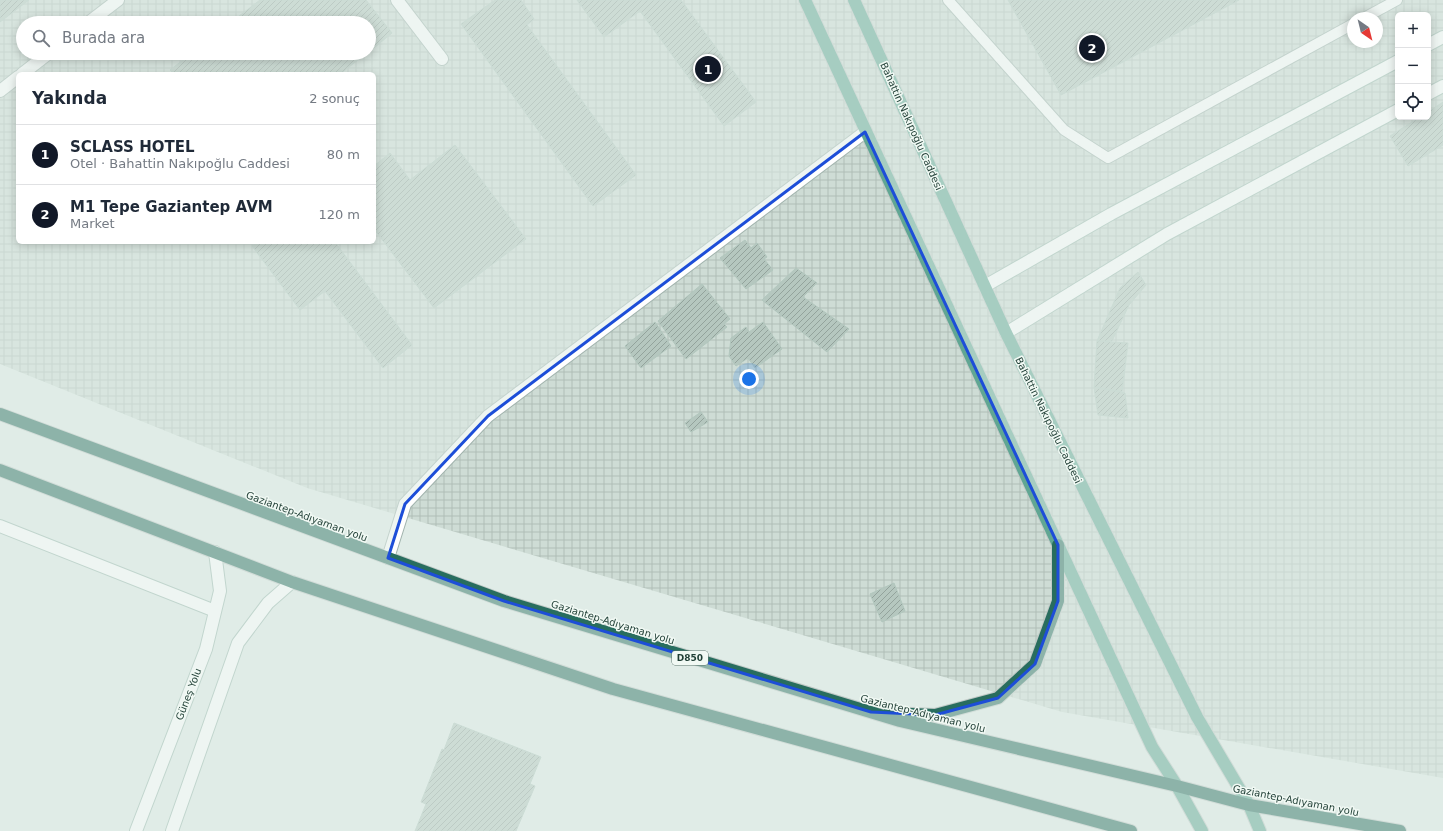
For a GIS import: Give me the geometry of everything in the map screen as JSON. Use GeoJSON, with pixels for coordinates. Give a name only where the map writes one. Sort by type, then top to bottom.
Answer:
{"type":"FeatureCollection","features":[{"type":"Feature","properties":{"kind":"highway","name":"Gaziantep-Adıyaman yolu"},"geometry":{"type":"LineString","coordinates":[[0,414],[504,602],[900,721],[1177,786],[1249,805],[1400,831]]}},
{"type":"Feature","properties":{"kind":"highway"},"geometry":{"type":"LineString","coordinates":[[0,470],[292,582],[613,690],[1131,831]]}},
{"type":"Feature","properties":{"kind":"highway"},"geometry":{"type":"LineString","coordinates":[[871,712],[935,715],[998,698],[1035,664],[1058,601],[1058,545]]}},
{"type":"Feature","properties":{"kind":"main road"},"geometry":{"type":"LineString","coordinates":[[805,0],[1152,747],[1177,786],[1202,831]]}},
{"type":"Feature","properties":{"kind":"main road","name":"Bahattin Nakıpoğlu Caddesi"},"geometry":{"type":"LineString","coordinates":[[854,0],[1006,333],[1197,717],[1249,805],[1260,831]]}},
{"type":"Feature","properties":{"kind":"street"},"geometry":{"type":"LineString","coordinates":[[97,16],[118,0]]}},
{"type":"Feature","properties":{"kind":"street"},"geometry":{"type":"LineString","coordinates":[[398,0],[442,59]]}},
{"type":"Feature","properties":{"kind":"street"},"geometry":{"type":"LineString","coordinates":[[1431,44],[1443,38]]}},
{"type":"Feature","properties":{"kind":"street"},"geometry":{"type":"LineString","coordinates":[[25,72],[40,60]]}},
{"type":"Feature","properties":{"kind":"street"},"geometry":{"type":"LineString","coordinates":[[985,286],[1111,214],[1395,63]]}},
{"type":"Feature","properties":{"kind":"street"},"geometry":{"type":"LineString","coordinates":[[0,91],[16,79]]}},
{"type":"Feature","properties":{"kind":"street"},"geometry":{"type":"LineString","coordinates":[[1431,92],[1443,86]]}},
{"type":"Feature","properties":{"kind":"street"},"geometry":{"type":"LineString","coordinates":[[1006,333],[1167,234],[1395,112]]}},
{"type":"Feature","properties":{"kind":"street"},"geometry":{"type":"LineString","coordinates":[[388,558],[406,504],[488,416],[865,132]]}},
{"type":"Feature","properties":{"kind":"street"},"geometry":{"type":"LineString","coordinates":[[0,526],[215,612]]}},
{"type":"Feature","properties":{"kind":"street","name":"Güneş Yolu"},"geometry":{"type":"LineString","coordinates":[[136,831],[206,649],[220,591],[216,552]]}},
{"type":"Feature","properties":{"kind":"street"},"geometry":{"type":"LineString","coordinates":[[172,831],[238,643],[268,602],[292,582]]}},
{"type":"Feature","properties":{"kind":"lane"},"geometry":{"type":"LineString","coordinates":[[948,0],[1064,130],[1108,158],[1347,27]]}},
{"type":"Feature","properties":{"kind":"lane"},"geometry":{"type":"LineString","coordinates":[[1375,12],[1397,0]]}},
{"type":"Feature","properties":{"kind":"highlighted area"},"geometry":{"type":"Polygon","coordinates":[[[865,132],[1058,545],[1058,601],[1035,664],[998,698],[935,715],[871,712],[504,601],[388,558],[405,504],[488,416],[865,132]]]}},
{"type":"Feature","properties":{"kind":"shaded area"},"geometry":{"type":"Polygon","coordinates":[[[0,0],[1443,0],[1443,778],[1062,712],[307,488],[0,364],[0,0]]]}},
{"type":"Feature","properties":{"kind":"building"},"geometry":{"type":"Polygon","coordinates":[[[0,0],[29,0],[0,22],[0,0]]]}},
{"type":"Feature","properties":{"kind":"building"},"geometry":{"type":"Polygon","coordinates":[[[260,0],[366,0],[392,33],[376,46],[376,16],[239,16],[260,0]]]}},
{"type":"Feature","properties":{"kind":"building"},"geometry":{"type":"Polygon","coordinates":[[[495,0],[521,0],[534,19],[527,25],[636,175],[593,206],[461,24],[495,0]]]}},
{"type":"Feature","properties":{"kind":"building"},"geometry":{"type":"Polygon","coordinates":[[[577,0],[681,0],[756,102],[724,126],[640,11],[604,37],[577,0]]]}},
{"type":"Feature","properties":{"kind":"building"},"geometry":{"type":"Polygon","coordinates":[[[1008,0],[1239,0],[1061,95],[1008,0]]]}},
{"type":"Feature","properties":{"kind":"building"},"geometry":{"type":"Polygon","coordinates":[[[183,60],[358,60],[343,72],[172,72],[170,70],[183,60]]]}},
{"type":"Feature","properties":{"kind":"building"},"geometry":{"type":"Polygon","coordinates":[[[1443,102],[1443,145],[1408,166],[1390,136],[1415,120],[1431,120],[1431,110],[1443,102]]]}},
{"type":"Feature","properties":{"kind":"building"},"geometry":{"type":"Polygon","coordinates":[[[455,145],[526,239],[434,308],[376,232],[376,164],[390,153],[410,180],[455,145]]]}},
{"type":"Feature","properties":{"kind":"building"},"geometry":{"type":"Polygon","coordinates":[[[745,240],[751,248],[757,243],[767,257],[764,259],[773,270],[746,289],[720,258],[745,240]]]}},
{"type":"Feature","properties":{"kind":"building"},"geometry":{"type":"Polygon","coordinates":[[[255,244],[336,244],[412,345],[383,368],[325,291],[300,310],[252,246],[255,244]]]}},
{"type":"Feature","properties":{"kind":"building"},"geometry":{"type":"Polygon","coordinates":[[[796,268],[817,283],[803,297],[849,329],[827,352],[762,300],[796,268]]]}},
{"type":"Feature","properties":{"kind":"building"},"geometry":{"type":"Polygon","coordinates":[[[1138,272],[1146,285],[1129,305],[1112,341],[1097,341],[1120,288],[1138,272]]]}},
{"type":"Feature","properties":{"kind":"building"},"geometry":{"type":"Polygon","coordinates":[[[702,284],[730,319],[724,324],[727,327],[686,359],[658,321],[702,284]]]}},
{"type":"Feature","properties":{"kind":"building"},"geometry":{"type":"Polygon","coordinates":[[[655,322],[671,346],[641,368],[625,346],[655,322]]]}},
{"type":"Feature","properties":{"kind":"building"},"geometry":{"type":"Polygon","coordinates":[[[763,322],[782,349],[755,368],[748,358],[736,366],[729,356],[731,338],[746,327],[749,332],[763,322]]]}},
{"type":"Feature","properties":{"kind":"building"},"geometry":{"type":"Polygon","coordinates":[[[1097,341],[1128,343],[1122,392],[1094,387],[1097,341]]]}},
{"type":"Feature","properties":{"kind":"building"},"geometry":{"type":"Polygon","coordinates":[[[1094,387],[1125,393],[1128,418],[1098,415],[1094,387]]]}},
{"type":"Feature","properties":{"kind":"building"},"geometry":{"type":"Polygon","coordinates":[[[701,412],[708,422],[691,432],[685,423],[701,412]]]}},
{"type":"Feature","properties":{"kind":"building"},"geometry":{"type":"Polygon","coordinates":[[[894,583],[905,611],[882,622],[870,594],[894,583]]]}},
{"type":"Feature","properties":{"kind":"building"},"geometry":{"type":"Polygon","coordinates":[[[454,723],[541,757],[530,784],[535,786],[516,831],[415,831],[426,804],[421,802],[454,723]]]}},
{"type":"Feature","properties":{"kind":"place","name":"M1 Tepe Gaziantep AVM"},"geometry":{"type":"Point","coordinates":[1092,48]}},
{"type":"Feature","properties":{"kind":"place","name":"SCLASS HOTEL"},"geometry":{"type":"Point","coordinates":[708,69]}}]}
